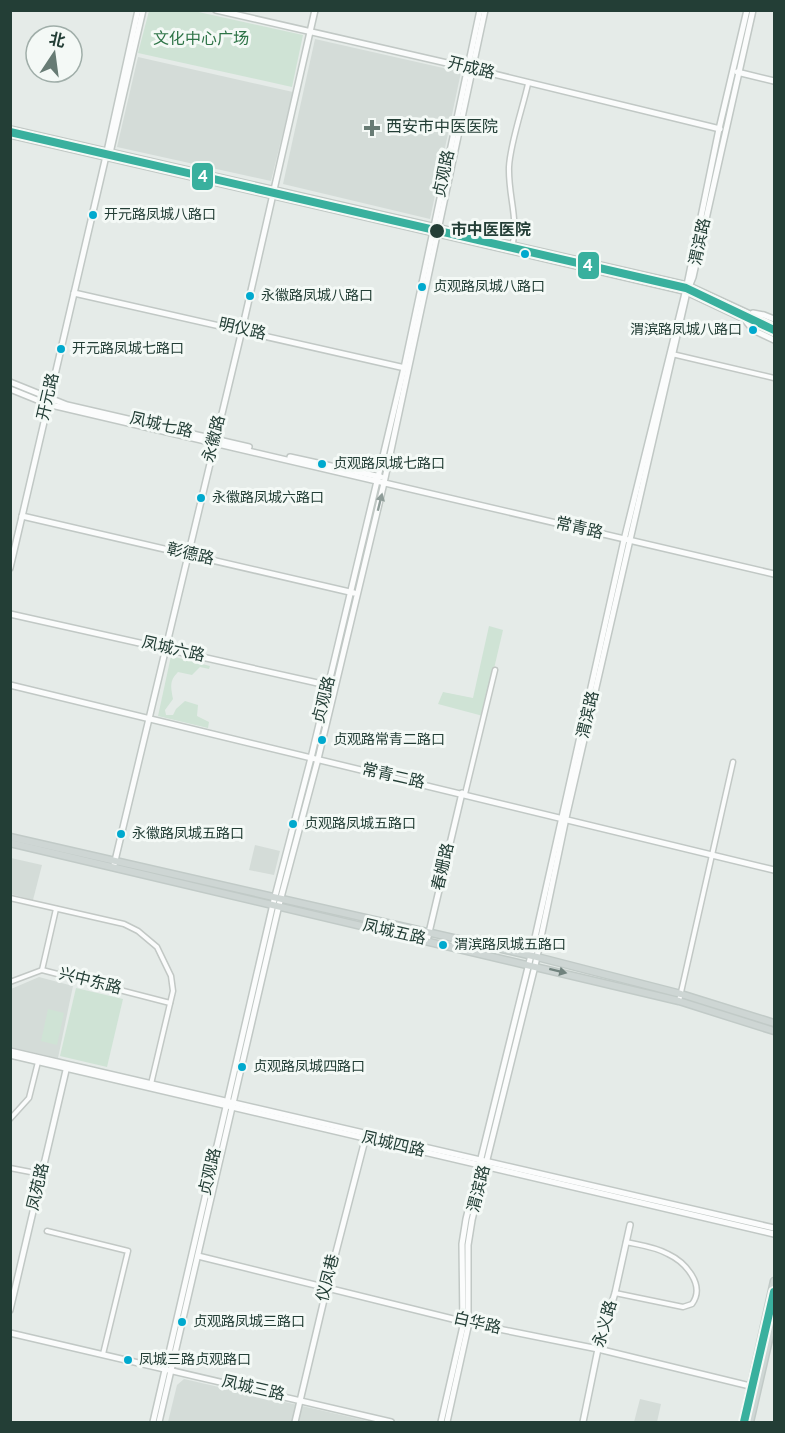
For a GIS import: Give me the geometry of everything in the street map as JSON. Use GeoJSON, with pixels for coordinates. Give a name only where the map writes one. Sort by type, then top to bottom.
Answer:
{"type":"FeatureCollection","features":[{"type":"Feature","properties":{"kind":"main road","name":"凤城五路"},"geometry":{"type":"LineString","coordinates":[[10,837],[114,864]]}},
{"type":"Feature","properties":{"kind":"main road","name":"凤城五路"},"geometry":{"type":"LineString","coordinates":[[10,843],[277,901],[532,965],[680,998],[774,1031]]}},
{"type":"Feature","properties":{"kind":"main road","name":"凤城五路"},"geometry":{"type":"LineString","coordinates":[[427,937],[533,957],[774,1023]]}},
{"type":"Feature","properties":{"kind":"main road"},"geometry":{"type":"LineString","coordinates":[[750,1422],[754,1387],[774,1281]]}},
{"type":"Feature","properties":{"kind":"main road"},"geometry":{"type":"LineString","coordinates":[[743,1422],[774,1318]]}},
{"type":"Feature","properties":{"kind":"street","name":"开元路"},"geometry":{"type":"LineString","coordinates":[[108,153],[138,10]]}},
{"type":"Feature","properties":{"kind":"street","name":"开元路"},"geometry":{"type":"LineString","coordinates":[[10,568],[143,10]]}},
{"type":"Feature","properties":{"kind":"street","name":"开成路"},"geometry":{"type":"LineString","coordinates":[[216,10],[722,130]]}},
{"type":"Feature","properties":{"kind":"street","name":"永徽路"},"geometry":{"type":"LineString","coordinates":[[114,864],[242,330],[315,10]]}},
{"type":"Feature","properties":{"kind":"street","name":"贞观路"},"geometry":{"type":"LineString","coordinates":[[471,69],[480,10]]}},
{"type":"Feature","properties":{"kind":"street","name":"贞观路"},"geometry":{"type":"LineString","coordinates":[[354,593],[385,481],[436,230],[485,10]]}},
{"type":"Feature","properties":{"kind":"street","name":"渭滨路"},"geometry":{"type":"LineString","coordinates":[[736,72],[747,10]]}},
{"type":"Feature","properties":{"kind":"street","name":"渭滨路"},"geometry":{"type":"LineString","coordinates":[[447,1422],[466,1322],[462,1244],[466,1219],[484,1163],[532,965],[563,818],[627,540],[722,130],[753,10]]}},
{"type":"Feature","properties":{"kind":"street"},"geometry":{"type":"LineString","coordinates":[[736,72],[774,81]]}},
{"type":"Feature","properties":{"kind":"street"},"geometry":{"type":"LineString","coordinates":[[512,248],[516,231],[509,187],[509,164],[528,84]]}},
{"type":"Feature","properties":{"kind":"street"},"geometry":{"type":"LineString","coordinates":[[10,129],[687,289],[746,316],[774,333]]}},
{"type":"Feature","properties":{"kind":"street"},"geometry":{"type":"LineString","coordinates":[[10,135],[108,153]]}},
{"type":"Feature","properties":{"kind":"street","name":"明仪路"},"geometry":{"type":"LineString","coordinates":[[74,293],[407,368]]}},
{"type":"Feature","properties":{"kind":"street"},"geometry":{"type":"LineString","coordinates":[[746,316],[764,315],[773,322]]}},
{"type":"Feature","properties":{"kind":"street"},"geometry":{"type":"LineString","coordinates":[[746,316],[753,330],[774,340]]}},
{"type":"Feature","properties":{"kind":"street"},"geometry":{"type":"LineString","coordinates":[[671,354],[774,378]]}},
{"type":"Feature","properties":{"kind":"street","name":"贞观路"},"geometry":{"type":"LineString","coordinates":[[277,901],[318,759],[378,479],[407,368]]}},
{"type":"Feature","properties":{"kind":"street","name":"凤城七路"},"geometry":{"type":"LineString","coordinates":[[10,382],[48,401]]}},
{"type":"Feature","properties":{"kind":"street","name":"凤城七路"},"geometry":{"type":"LineString","coordinates":[[10,389],[48,401],[385,481]]}},
{"type":"Feature","properties":{"kind":"street","name":"常青路"},"geometry":{"type":"LineString","coordinates":[[385,481],[774,574]]}},
{"type":"Feature","properties":{"kind":"street","name":"彰德路"},"geometry":{"type":"LineString","coordinates":[[22,516],[354,593]]}},
{"type":"Feature","properties":{"kind":"street","name":"凤城六路"},"geometry":{"type":"LineString","coordinates":[[10,614],[332,686]]}},
{"type":"Feature","properties":{"kind":"street"},"geometry":{"type":"LineString","coordinates":[[463,794],[495,670]]}},
{"type":"Feature","properties":{"kind":"street","name":"常青二路"},"geometry":{"type":"LineString","coordinates":[[10,685],[774,870]]}},
{"type":"Feature","properties":{"kind":"street","name":"贞观路"},"geometry":{"type":"LineString","coordinates":[[159,1422],[168,1370],[277,901],[311,758],[332,686]]}},
{"type":"Feature","properties":{"kind":"street"},"geometry":{"type":"LineString","coordinates":[[680,998],[733,762]]}},
{"type":"Feature","properties":{"kind":"street","name":"春姗路"},"geometry":{"type":"LineString","coordinates":[[427,937],[463,794]]}},
{"type":"Feature","properties":{"kind":"street"},"geometry":{"type":"LineString","coordinates":[[10,898],[124,924],[149,939],[163,956],[171,976],[173,991],[151,1084]]}},
{"type":"Feature","properties":{"kind":"street"},"geometry":{"type":"LineString","coordinates":[[42,970],[56,909]]}},
{"type":"Feature","properties":{"kind":"street","name":"兴中东路"},"geometry":{"type":"LineString","coordinates":[[10,982],[42,970],[170,1003]]}},
{"type":"Feature","properties":{"kind":"street","name":"凤城四路"},"geometry":{"type":"LineString","coordinates":[[10,1053],[38,1062],[151,1084],[230,1104]]}},
{"type":"Feature","properties":{"kind":"street","name":"凤城四路"},"geometry":{"type":"LineString","coordinates":[[10,1053],[774,1228]]}},
{"type":"Feature","properties":{"kind":"street"},"geometry":{"type":"LineString","coordinates":[[10,1119],[30,1098],[38,1062]]}},
{"type":"Feature","properties":{"kind":"street","name":"凤苑路"},"geometry":{"type":"LineString","coordinates":[[10,1310],[67,1066]]}},
{"type":"Feature","properties":{"kind":"street","name":"贞观路"},"geometry":{"type":"LineString","coordinates":[[153,1422],[198,1256],[230,1104]]}},
{"type":"Feature","properties":{"kind":"street","name":"仪凤巷"},"geometry":{"type":"LineString","coordinates":[[296,1422],[327,1287],[366,1136]]}},
{"type":"Feature","properties":{"kind":"street","name":"凤城四路"},"geometry":{"type":"LineString","coordinates":[[484,1163],[774,1234]]}},
{"type":"Feature","properties":{"kind":"street"},"geometry":{"type":"LineString","coordinates":[[10,1168],[41,1174]]}},
{"type":"Feature","properties":{"kind":"street","name":"永义路"},"geometry":{"type":"LineString","coordinates":[[583,1422],[598,1349],[615,1293],[630,1225]]}},
{"type":"Feature","properties":{"kind":"street"},"geometry":{"type":"LineString","coordinates":[[47,1231],[128,1251],[104,1354]]}},
{"type":"Feature","properties":{"kind":"street"},"geometry":{"type":"LineString","coordinates":[[615,1293],[683,1307],[692,1304],[697,1293],[694,1278],[678,1260],[668,1253],[626,1242]]}},
{"type":"Feature","properties":{"kind":"street","name":"白华路"},"geometry":{"type":"LineString","coordinates":[[198,1256],[466,1322],[598,1349],[754,1387]]}},
{"type":"Feature","properties":{"kind":"street","name":"渭滨路"},"geometry":{"type":"LineString","coordinates":[[441,1422],[466,1322]]}},
{"type":"Feature","properties":{"kind":"street","name":"凤城三路"},"geometry":{"type":"LineString","coordinates":[[10,1333],[391,1422]]}},
{"type":"Feature","properties":{"kind":"shaded area","name":"西安市中医医院"},"geometry":{"type":"Polygon","coordinates":[[[315,39],[461,72],[430,219],[283,184],[315,39]]]}},
{"type":"Feature","properties":{"kind":"shaded area"},"geometry":{"type":"Polygon","coordinates":[[[138,57],[293,92],[271,181],[117,147],[138,57]]]}},
{"type":"Feature","properties":{"kind":"shaded area"},"geometry":{"type":"Polygon","coordinates":[[[255,845],[280,851],[274,875],[249,870],[255,845]]]}},
{"type":"Feature","properties":{"kind":"shaded area"},"geometry":{"type":"Polygon","coordinates":[[[11,858],[42,865],[33,900],[11,894],[11,858]]]}},
{"type":"Feature","properties":{"kind":"shaded area"},"geometry":{"type":"Polygon","coordinates":[[[39,977],[73,986],[58,1058],[11,1047],[11,989],[39,977]]]}},
{"type":"Feature","properties":{"kind":"shaded area"},"geometry":{"type":"Polygon","coordinates":[[[184,1379],[372,1422],[168,1422],[177,1385],[184,1379]]]}},
{"type":"Feature","properties":{"kind":"shaded area"},"geometry":{"type":"Polygon","coordinates":[[[640,1399],[661,1404],[657,1422],[634,1422],[640,1399]]]}},
{"type":"Feature","properties":{"kind":"green space","name":"文化中心广场"},"geometry":{"type":"Polygon","coordinates":[[[149,11],[194,11],[303,35],[292,87],[138,53],[149,11]]]}},
{"type":"Feature","properties":{"kind":"green space"},"geometry":{"type":"Polygon","coordinates":[[[489,626],[503,630],[483,716],[438,704],[443,692],[473,698],[489,626]]]}},
{"type":"Feature","properties":{"kind":"green space"},"geometry":{"type":"Polygon","coordinates":[[[171,656],[210,666],[209,669],[200,667],[192,675],[178,672],[175,675],[171,688],[173,699],[165,710],[166,715],[173,715],[185,701],[198,705],[197,716],[209,722],[208,728],[158,716],[171,656]]]}},
{"type":"Feature","properties":{"kind":"green space"},"geometry":{"type":"Polygon","coordinates":[[[76,988],[123,999],[107,1067],[60,1056],[76,988]]]}},
{"type":"Feature","properties":{"kind":"green space"},"geometry":{"type":"Polygon","coordinates":[[[48,1009],[64,1013],[57,1045],[41,1041],[48,1009]]]}},
{"type":"Feature","properties":{"kind":"transit line","name":"4"},"geometry":{"type":"LineString","coordinates":[[10,132],[686,288],[774,330]]}},
{"type":"Feature","properties":{"kind":"transit line","name":"4"},"geometry":{"type":"LineString","coordinates":[[744,1422],[774,1292]]}},
{"type":"Feature","properties":{"kind":"place","name":"西安市中医医院"},"geometry":{"type":"Point","coordinates":[372,128]}},
{"type":"Feature","properties":{"kind":"place","name":"开元路凤城八路口"},"geometry":{"type":"Point","coordinates":[93,215]}},
{"type":"Feature","properties":{"kind":"place","name":"市中医医院"},"geometry":{"type":"Point","coordinates":[437,231]}},
{"type":"Feature","properties":{"kind":"place","name":"贞观路凤城八路口"},"geometry":{"type":"Point","coordinates":[422,287]}},
{"type":"Feature","properties":{"kind":"place","name":"永徽路凤城八路口"},"geometry":{"type":"Point","coordinates":[250,296]}},
{"type":"Feature","properties":{"kind":"place","name":"渭滨路凤城八路口"},"geometry":{"type":"Point","coordinates":[753,330]}},
{"type":"Feature","properties":{"kind":"place","name":"开元路凤城七路口"},"geometry":{"type":"Point","coordinates":[61,349]}},
{"type":"Feature","properties":{"kind":"place","name":"贞观路凤城七路口"},"geometry":{"type":"Point","coordinates":[322,464]}},
{"type":"Feature","properties":{"kind":"place","name":"永徽路凤城六路口"},"geometry":{"type":"Point","coordinates":[201,498]}},
{"type":"Feature","properties":{"kind":"place","name":"贞观路常青二路口"},"geometry":{"type":"Point","coordinates":[322,740]}},
{"type":"Feature","properties":{"kind":"place","name":"贞观路凤城五路口"},"geometry":{"type":"Point","coordinates":[293,824]}},
{"type":"Feature","properties":{"kind":"place","name":"永徽路凤城五路口"},"geometry":{"type":"Point","coordinates":[121,834]}},
{"type":"Feature","properties":{"kind":"place","name":"渭滨路凤城五路口"},"geometry":{"type":"Point","coordinates":[443,945]}},
{"type":"Feature","properties":{"kind":"place","name":"贞观路凤城四路口"},"geometry":{"type":"Point","coordinates":[242,1067]}},
{"type":"Feature","properties":{"kind":"place","name":"贞观路凤城三路口"},"geometry":{"type":"Point","coordinates":[182,1322]}},
{"type":"Feature","properties":{"kind":"place","name":"凤城三路贞观路口"},"geometry":{"type":"Point","coordinates":[128,1360]}}]}
